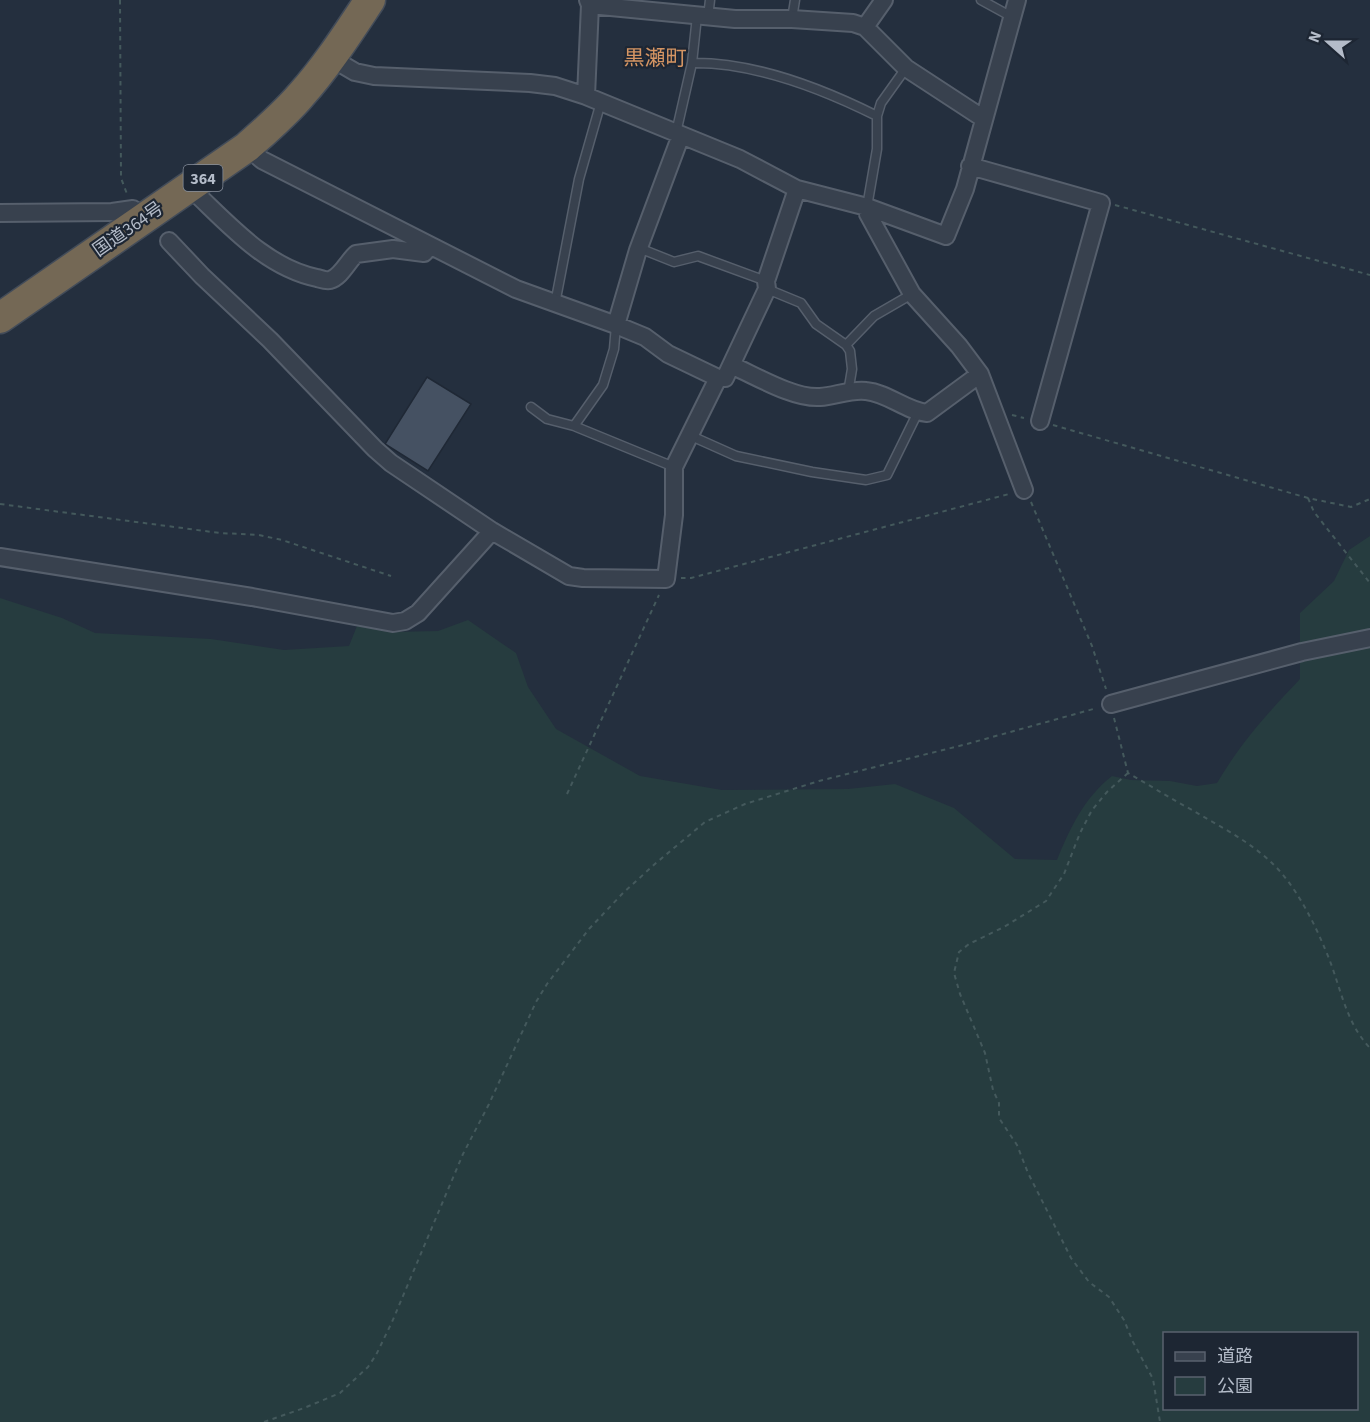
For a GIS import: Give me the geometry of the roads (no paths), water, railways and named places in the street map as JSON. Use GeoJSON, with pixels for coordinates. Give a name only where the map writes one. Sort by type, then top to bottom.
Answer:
{"type":"FeatureCollection","features":[{"type":"Feature","properties":{"kind":"highway","name":"国道364号"},"geometry":{"type":"LineString","coordinates":[[0,318],[247,147],[300,96],[332,58],[370,0]]}},
{"type":"Feature","properties":{"kind":"street"},"geometry":{"type":"LineString","coordinates":[[865,27],[884,0]]}},
{"type":"Feature","properties":{"kind":"street"},"geometry":{"type":"LineString","coordinates":[[332,58],[355,72],[374,76],[555,86],[594,99],[740,159],[797,189],[867,207],[946,236],[964,189],[1017,0]]}},
{"type":"Feature","properties":{"kind":"street"},"geometry":{"type":"LineString","coordinates":[[594,99],[589,3],[853,23],[865,27],[906,69],[984,119]]}},
{"type":"Feature","properties":{"kind":"street"},"geometry":{"type":"LineString","coordinates":[[616,325],[639,248],[679,134]]}},
{"type":"Feature","properties":{"kind":"street"},"geometry":{"type":"LineString","coordinates":[[247,147],[262,160],[516,289],[645,337],[668,354],[717,378],[725,378],[733,366],[767,285],[797,189]]}},
{"type":"Feature","properties":{"kind":"street"},"geometry":{"type":"LineString","coordinates":[[970,166],[1101,203],[1040,422]]}},
{"type":"Feature","properties":{"kind":"street"},"geometry":{"type":"LineString","coordinates":[[189,187],[259,251],[284,268],[302,275],[327,280],[334,279],[356,254],[393,249],[424,253],[430,246]]}},
{"type":"Feature","properties":{"kind":"street"},"geometry":{"type":"LineString","coordinates":[[867,207],[868,214],[912,294],[959,346],[980,374],[1024,490]]}},
{"type":"Feature","properties":{"kind":"street"},"geometry":{"type":"LineString","coordinates":[[0,213],[112,212],[133,209],[143,218]]}},
{"type":"Feature","properties":{"kind":"street"},"geometry":{"type":"LineString","coordinates":[[169,241],[391,463],[492,531],[569,576],[666,579],[674,515],[674,467],[717,378]]}},
{"type":"Feature","properties":{"kind":"street"},"geometry":{"type":"LineString","coordinates":[[733,366],[784,389],[804,395],[818,398],[869,391],[918,412],[927,413],[980,374]]}},
{"type":"Feature","properties":{"kind":"street"},"geometry":{"type":"LineString","coordinates":[[0,557],[252,597],[393,623],[405,621],[418,613],[492,531]]}},
{"type":"Feature","properties":{"kind":"street"},"geometry":{"type":"LineString","coordinates":[[1111,704],[1302,652],[1370,638]]}},
{"type":"Feature","properties":{"kind":"lane"},"geometry":{"type":"LineString","coordinates":[[792,19],[795,0]]}},
{"type":"Feature","properties":{"kind":"lane"},"geometry":{"type":"LineString","coordinates":[[981,0],[1012,17]]}},
{"type":"Feature","properties":{"kind":"lane"},"geometry":{"type":"LineString","coordinates":[[679,134],[692,63],[705,11]]}},
{"type":"Feature","properties":{"kind":"lane"},"geometry":{"type":"LineString","coordinates":[[692,63],[709,63],[774,75],[848,102],[877,116]]}},
{"type":"Feature","properties":{"kind":"lane"},"geometry":{"type":"LineString","coordinates":[[867,207],[877,149],[877,116],[881,103],[906,69]]}},
{"type":"Feature","properties":{"kind":"lane"},"geometry":{"type":"LineString","coordinates":[[555,304],[594,99]]}},
{"type":"Feature","properties":{"kind":"lane"},"geometry":{"type":"LineString","coordinates":[[639,248],[674,262],[699,256],[767,285],[801,303],[816,324],[846,345],[850,351],[852,369],[848,393]]}},
{"type":"Feature","properties":{"kind":"lane"},"geometry":{"type":"LineString","coordinates":[[846,345],[874,315],[912,294]]}},
{"type":"Feature","properties":{"kind":"lane"},"geometry":{"type":"LineString","coordinates":[[574,426],[603,384],[614,349],[616,325]]}},
{"type":"Feature","properties":{"kind":"lane"},"geometry":{"type":"LineString","coordinates":[[531,407],[547,419],[574,426],[674,467]]}},
{"type":"Feature","properties":{"kind":"lane"},"geometry":{"type":"LineString","coordinates":[[689,435],[736,456],[812,472],[866,480],[887,475],[918,412]]}},
{"type":"Feature","properties":{"kind":"district","name":"黒瀬町"},"geometry":{"type":"Point","coordinates":[655,58]}}]}
